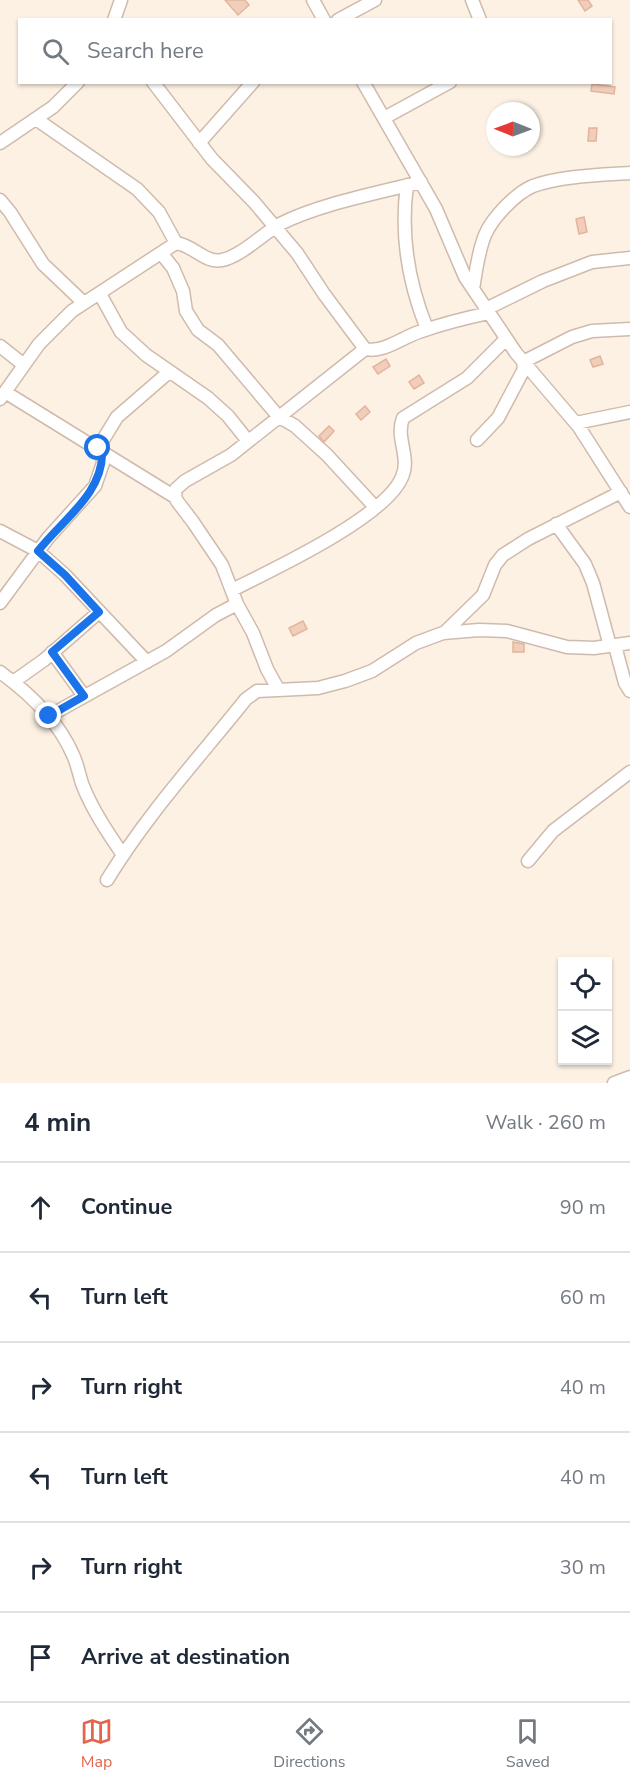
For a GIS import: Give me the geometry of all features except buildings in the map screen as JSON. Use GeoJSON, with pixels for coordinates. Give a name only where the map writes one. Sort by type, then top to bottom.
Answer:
{"type":"FeatureCollection","features":[{"type":"Feature","properties":{"kind":"street"},"geometry":{"type":"LineString","coordinates":[[115,18],[121,0]]}},
{"type":"Feature","properties":{"kind":"street"},"geometry":{"type":"LineString","coordinates":[[313,0],[323,18]]}},
{"type":"Feature","properties":{"kind":"street"},"geometry":{"type":"LineString","coordinates":[[342,18],[375,0]]}},
{"type":"Feature","properties":{"kind":"street"},"geometry":{"type":"LineString","coordinates":[[472,0],[479,18]]}},
{"type":"Feature","properties":{"kind":"street"},"geometry":{"type":"LineString","coordinates":[[0,143],[53,107],[76,84]]}},
{"type":"Feature","properties":{"kind":"street"},"geometry":{"type":"LineString","coordinates":[[155,84],[199,143],[297,253],[357,342],[365,349],[381,349],[427,329],[487,311],[543,281],[592,262],[630,258]]}},
{"type":"Feature","properties":{"kind":"street"},"geometry":{"type":"LineString","coordinates":[[199,143],[251,84]]}},
{"type":"Feature","properties":{"kind":"street"},"geometry":{"type":"LineString","coordinates":[[364,84],[436,209],[472,289],[523,362],[576,423],[626,498],[556,524],[503,555],[492,572],[483,595],[443,633]]}},
{"type":"Feature","properties":{"kind":"street"},"geometry":{"type":"LineString","coordinates":[[384,118],[446,84]]}},
{"type":"Feature","properties":{"kind":"street"},"geometry":{"type":"LineString","coordinates":[[36,119],[137,189],[159,212],[176,243]]}},
{"type":"Feature","properties":{"kind":"street"},"geometry":{"type":"LineString","coordinates":[[472,289],[480,249],[486,233],[495,218],[509,203],[532,187],[601,175],[630,174]]}},
{"type":"Feature","properties":{"kind":"street"},"geometry":{"type":"LineString","coordinates":[[278,689],[267,669],[253,633],[237,604],[222,565],[175,497],[100,450],[2,396],[39,344],[72,310],[176,243],[186,244],[211,260],[223,261],[276,227],[321,209],[421,182]]}},
{"type":"Feature","properties":{"kind":"street"},"geometry":{"type":"LineString","coordinates":[[407,185],[403,224],[405,250],[408,271],[427,329]]}},
{"type":"Feature","properties":{"kind":"street"},"geometry":{"type":"LineString","coordinates":[[0,200],[43,264],[84,303]]}},
{"type":"Feature","properties":{"kind":"street"},"geometry":{"type":"LineString","coordinates":[[161,253],[173,268],[183,291],[186,311],[198,330],[218,345],[278,416],[295,426],[327,455],[375,507]]}},
{"type":"Feature","properties":{"kind":"street"},"geometry":{"type":"LineString","coordinates":[[100,294],[121,332],[146,355],[208,398],[228,416],[248,441]]}},
{"type":"Feature","properties":{"kind":"street"},"geometry":{"type":"LineString","coordinates":[[523,362],[573,337],[592,331],[630,329]]}},
{"type":"Feature","properties":{"kind":"street"},"geometry":{"type":"LineString","coordinates":[[232,590],[294,559],[360,519],[389,496],[404,472],[406,459],[400,434],[403,418],[466,378],[506,339]]}},
{"type":"Feature","properties":{"kind":"street"},"geometry":{"type":"LineString","coordinates":[[0,345],[24,364]]}},
{"type":"Feature","properties":{"kind":"street"},"geometry":{"type":"LineString","coordinates":[[175,497],[176,489],[231,455],[365,349]]}},
{"type":"Feature","properties":{"kind":"street"},"geometry":{"type":"LineString","coordinates":[[477,440],[498,418],[524,369],[523,362]]}},
{"type":"Feature","properties":{"kind":"street"},"geometry":{"type":"LineString","coordinates":[[0,603],[38,551],[95,486],[103,463],[100,450],[117,417],[169,372]]}},
{"type":"Feature","properties":{"kind":"street"},"geometry":{"type":"LineString","coordinates":[[576,423],[630,412]]}},
{"type":"Feature","properties":{"kind":"street"},"geometry":{"type":"LineString","coordinates":[[556,524],[585,564],[625,683],[630,691]]}},
{"type":"Feature","properties":{"kind":"street"},"geometry":{"type":"LineString","coordinates":[[0,531],[38,551],[65,575],[147,662]]}},
{"type":"Feature","properties":{"kind":"street"},"geometry":{"type":"LineString","coordinates":[[49,716],[166,651],[216,615],[237,604]]}},
{"type":"Feature","properties":{"kind":"street"},"geometry":{"type":"LineString","coordinates":[[14,682],[99,612]]}},
{"type":"Feature","properties":{"kind":"street"},"geometry":{"type":"LineString","coordinates":[[108,880],[158,805],[246,699],[257,691],[318,688],[345,681],[372,671],[416,643],[443,633],[479,630],[507,631],[567,647],[594,648],[630,643]]}},
{"type":"Feature","properties":{"kind":"street"},"geometry":{"type":"LineString","coordinates":[[52,652],[84,696]]}},
{"type":"Feature","properties":{"kind":"street"},"geometry":{"type":"LineString","coordinates":[[0,672],[14,682],[49,716],[73,755],[83,786],[95,811],[123,855]]}},
{"type":"Feature","properties":{"kind":"street"},"geometry":{"type":"LineString","coordinates":[[528,861],[553,831],[630,772]]}},
{"type":"Feature","properties":{"kind":"street"},"geometry":{"type":"LineString","coordinates":[[614,1083],[630,1077]]}},
{"type":"Feature","properties":{"kind":"route"},"geometry":{"type":"LineString","coordinates":[[49,716],[84,696],[52,652],[99,612],[65,575],[38,551],[95,486],[103,463],[102,451],[98,448]]}}]}
